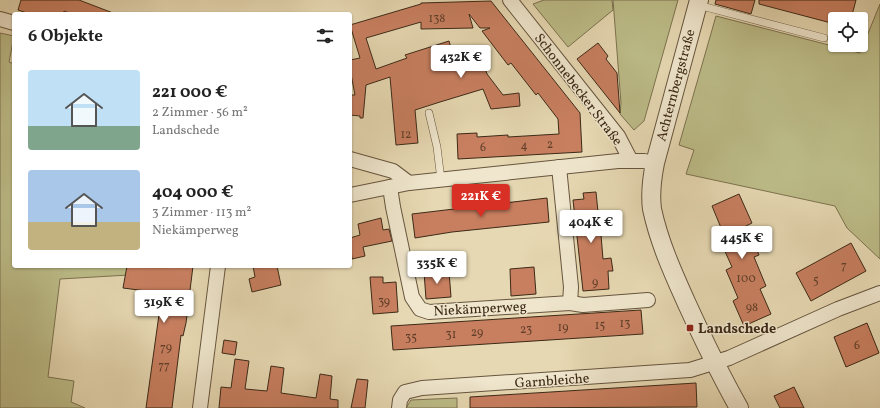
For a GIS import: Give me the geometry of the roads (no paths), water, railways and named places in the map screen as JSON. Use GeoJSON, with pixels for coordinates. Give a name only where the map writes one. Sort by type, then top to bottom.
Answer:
{"type":"FeatureCollection","features":[{"type":"Feature","properties":{"kind":"street","name":"Schonnebecker Straße"},"geometry":{"type":"LineString","coordinates":[[510,0],[618,136],[631,160],[654,166]]}},
{"type":"Feature","properties":{"kind":"street","name":"Achternbergstraße"},"geometry":{"type":"LineString","coordinates":[[698,2],[654,166],[652,182],[652,208],[663,247],[676,280],[715,362],[739,408]]}},
{"type":"Feature","properties":{"kind":"street"},"geometry":{"type":"LineString","coordinates":[[0,19],[12,22]]}},
{"type":"Feature","properties":{"kind":"street"},"geometry":{"type":"LineString","coordinates":[[352,195],[409,183],[631,160]]}},
{"type":"Feature","properties":{"kind":"street"},"geometry":{"type":"LineString","coordinates":[[352,161],[393,172],[409,183]]}},
{"type":"Feature","properties":{"kind":"street"},"geometry":{"type":"LineString","coordinates":[[559,167],[571,287],[570,304]]}},
{"type":"Feature","properties":{"kind":"street","name":"Niekämperweg"},"geometry":{"type":"LineString","coordinates":[[390,187],[412,298],[420,309],[429,312],[570,304],[583,305],[648,300]]}},
{"type":"Feature","properties":{"kind":"street"},"geometry":{"type":"LineString","coordinates":[[200,408],[218,268]]}},
{"type":"Feature","properties":{"kind":"street"},"geometry":{"type":"LineString","coordinates":[[715,362],[730,358],[880,293]]}},
{"type":"Feature","properties":{"kind":"street","name":"Garnbleiche"},"geometry":{"type":"LineString","coordinates":[[399,408],[400,400],[405,392],[422,388],[690,370],[715,362]]}},
{"type":"Feature","properties":{"kind":"lane"},"geometry":{"type":"LineString","coordinates":[[698,2],[824,38]]}},
{"type":"Feature","properties":{"kind":"lane"},"geometry":{"type":"LineString","coordinates":[[430,113],[437,147],[441,180]]}},
{"type":"Feature","properties":{"kind":"place","name":"Landschede"},"geometry":{"type":"Point","coordinates":[690,328]}}]}
